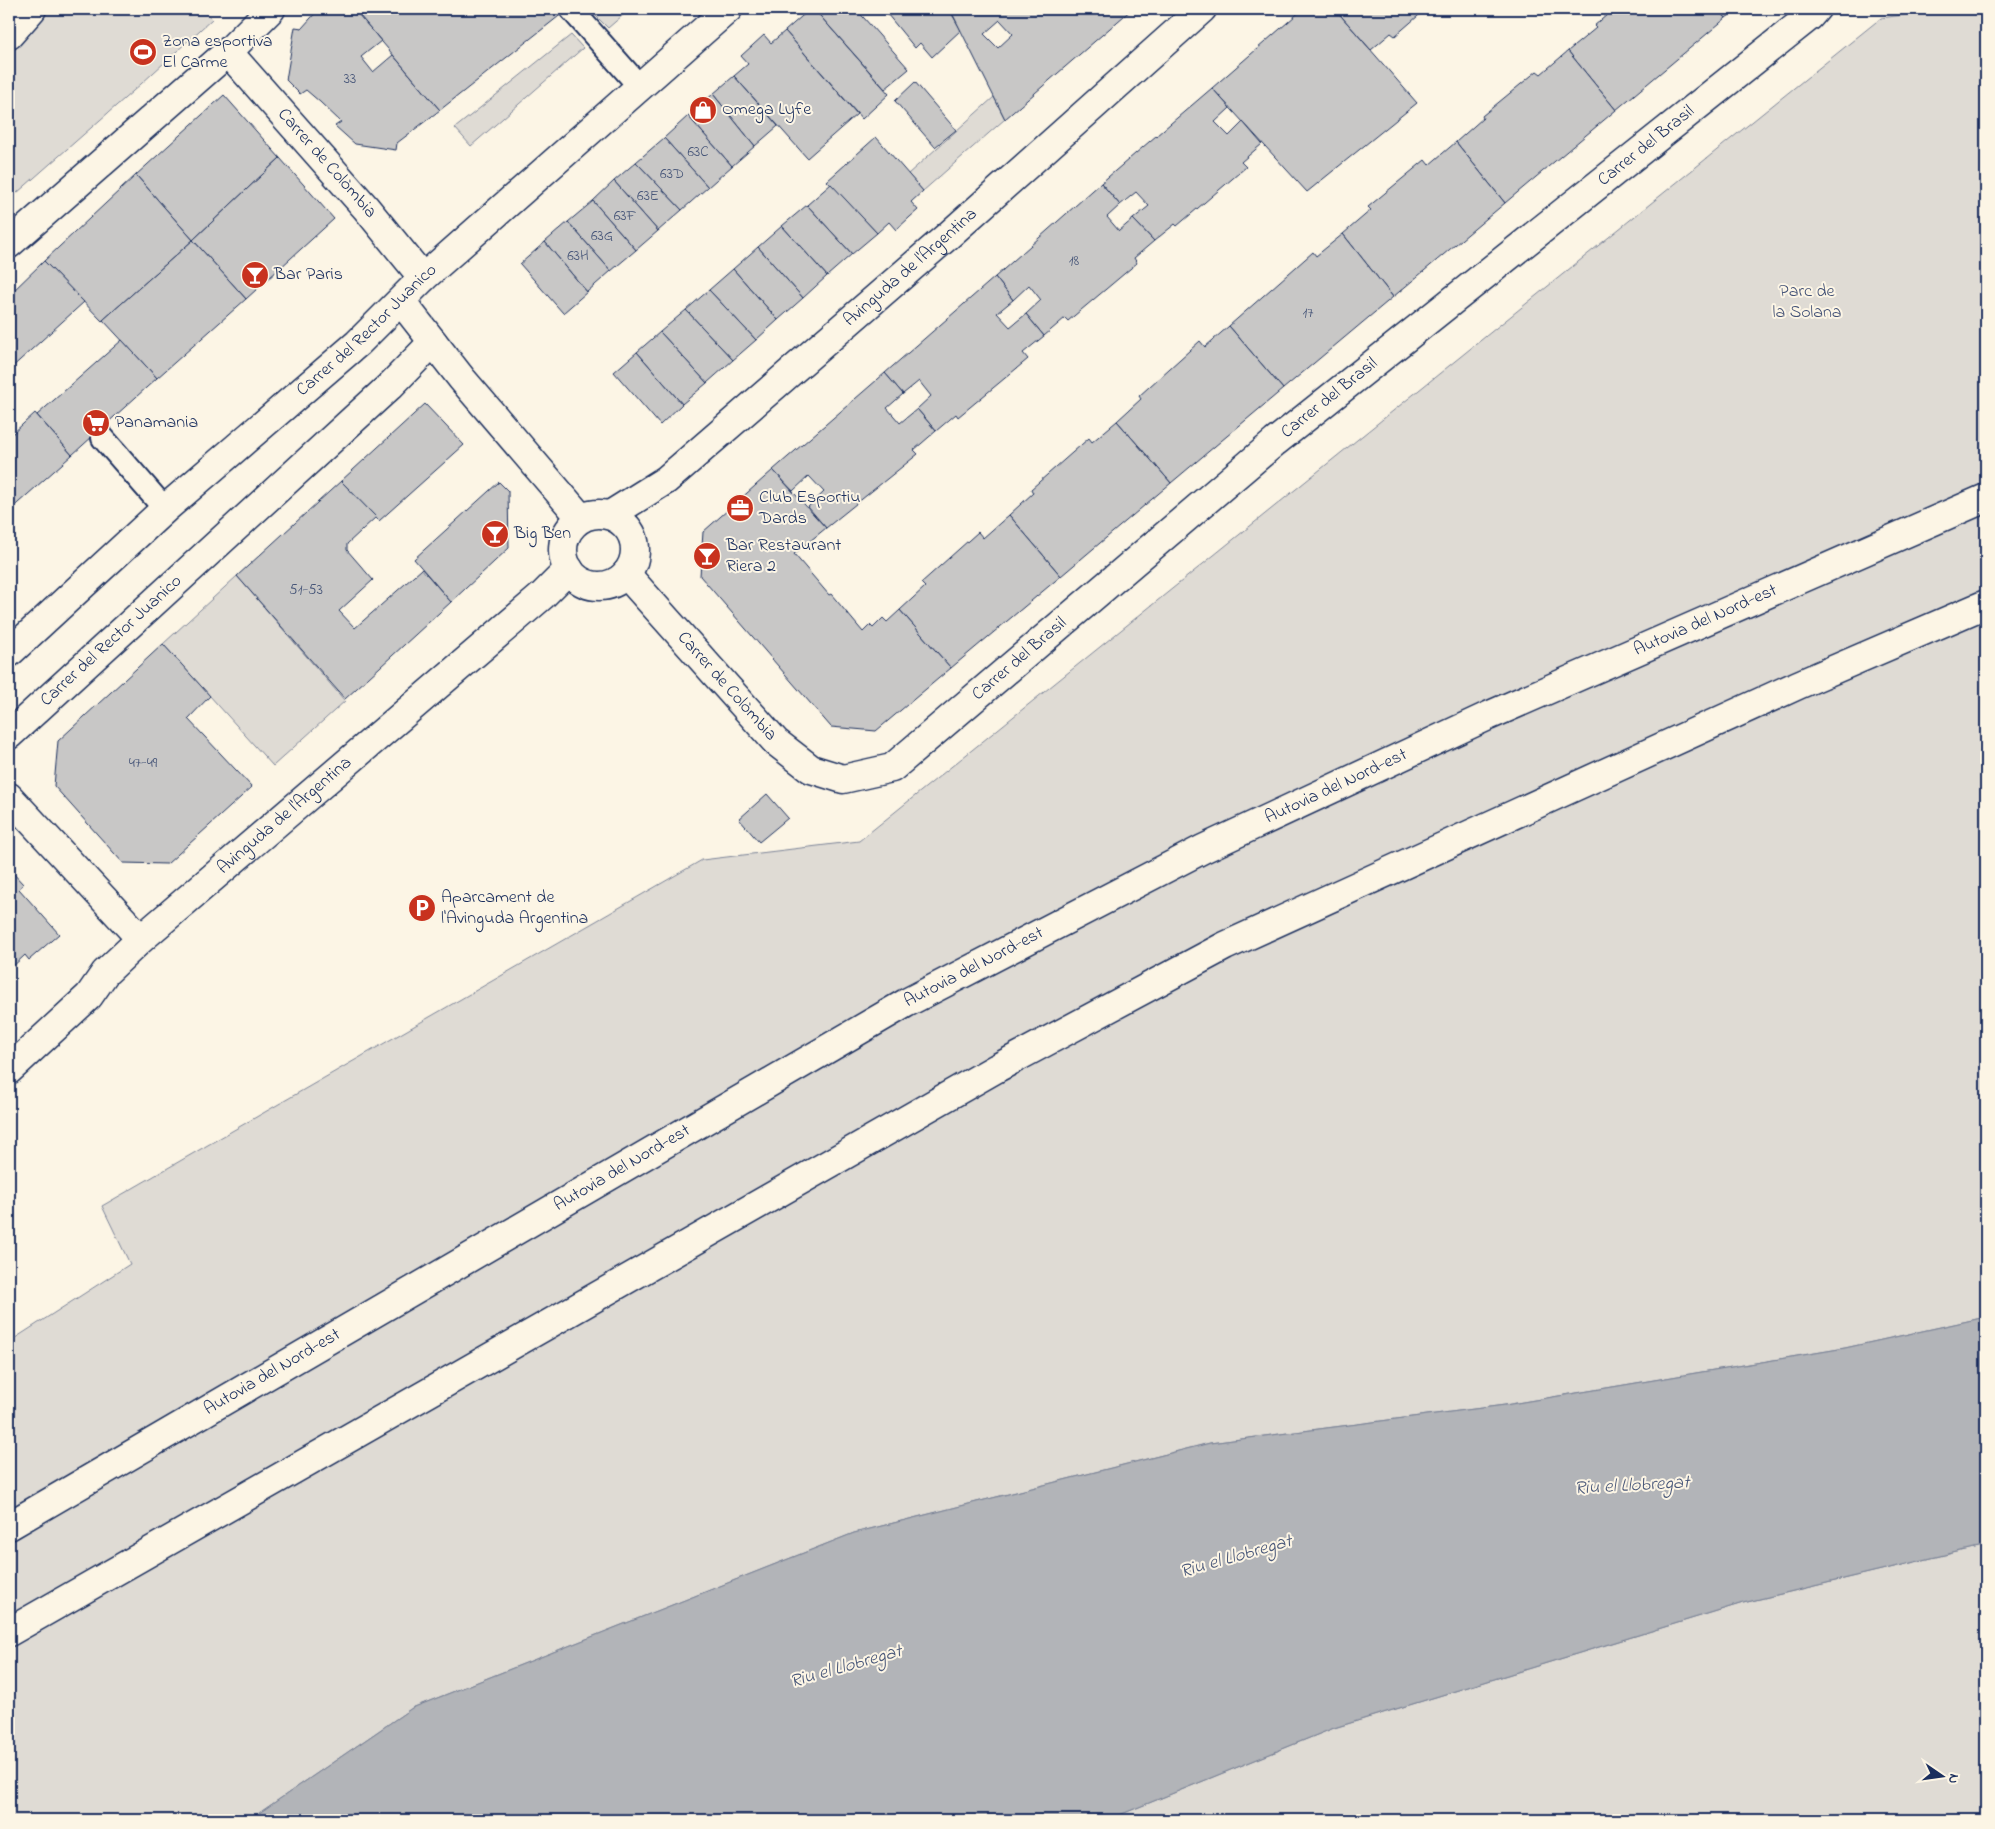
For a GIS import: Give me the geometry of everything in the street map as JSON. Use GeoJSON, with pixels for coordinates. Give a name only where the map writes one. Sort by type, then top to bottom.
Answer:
{"type":"FeatureCollection","features":[{"type":"Feature","properties":{"kind":"main road"},"geometry":{"type":"LineString","coordinates":[[9,35],[32,9]]}},
{"type":"Feature","properties":{"kind":"main road"},"geometry":{"type":"LineString","coordinates":[[9,244],[228,52],[271,9]]}},
{"type":"Feature","properties":{"kind":"main road","name":"Carrer del Rector Juanico"},"geometry":{"type":"LineString","coordinates":[[9,653],[165,509],[358,343],[423,278],[728,9]]}},
{"type":"Feature","properties":{"kind":"main road","name":"Avinguda de l'Argentina"},"geometry":{"type":"LineString","coordinates":[[610,515],[666,480],[950,234],[1202,9]]}},
{"type":"Feature","properties":{"kind":"main road","name":"Carrer del Brasil"},"geometry":{"type":"LineString","coordinates":[[843,779],[892,768],[1276,442],[1788,34],[1816,9]]}},
{"type":"Feature","properties":{"kind":"main road","name":"Carrer de Colòmbia"},"geometry":{"type":"LineString","coordinates":[[228,52],[366,208],[423,278]]}},
{"type":"Feature","properties":{"kind":"main road"},"geometry":{"type":"LineString","coordinates":[[400,301],[581,518]]}},
{"type":"Feature","properties":{"kind":"main road","name":"Carrer del Rector Juanico"},"geometry":{"type":"LineString","coordinates":[[9,735],[384,392],[433,342]]}},
{"type":"Feature","properties":{"kind":"main road","name":"Autovia del Nord-est"},"geometry":{"type":"LineString","coordinates":[[9,1526],[906,1003],[1203,849],[1488,716],[1986,498]]}},
{"type":"Feature","properties":{"kind":"main road"},"geometry":{"type":"LineString","coordinates":[[598,513],[610,515],[621,520],[629,529],[634,540],[636,552],[626,574],[607,585],[596,586],[585,583],[569,569],[564,559],[565,538],[569,529],[581,518],[598,513]]}},
{"type":"Feature","properties":{"kind":"main road","name":"Avinguda de l'Argentina"},"geometry":{"type":"LineString","coordinates":[[9,1070],[89,996],[105,973],[141,939],[542,596],[569,569]]}},
{"type":"Feature","properties":{"kind":"main road","name":"Carrer de Colòmbia"},"geometry":{"type":"LineString","coordinates":[[626,574],[776,742],[811,769],[843,779]]}},
{"type":"Feature","properties":{"kind":"main road"},"geometry":{"type":"LineString","coordinates":[[9,1632],[997,1068],[1225,946],[1798,685],[1986,604]]}},
{"type":"Feature","properties":{"kind":"main road"},"geometry":{"type":"LineString","coordinates":[[9,797],[141,939]]}},
{"type":"Feature","properties":{"kind":"lane"},"geometry":{"type":"LineString","coordinates":[[572,9],[640,87]]}},
{"type":"Feature","properties":{"kind":"lane"},"geometry":{"type":"LineString","coordinates":[[103,438],[165,509]]}},
{"type":"Feature","properties":{"kind":"green space","name":"Zona esportiva El Carme"},"geometry":{"type":"Polygon","coordinates":[[[45,9],[203,9],[212,19],[9,200],[9,49],[45,9]]]}},
{"type":"Feature","properties":{"kind":"green space"},"geometry":{"type":"Polygon","coordinates":[[[603,9],[630,9],[608,28],[595,15],[603,9]]]}},
{"type":"Feature","properties":{"kind":"green space","name":"Parc de la Solana"},"geometry":{"type":"Polygon","coordinates":[[[1946,9],[1986,9],[1986,1317],[1845,1348],[1505,1405],[1210,1443],[854,1533],[412,1708],[249,1820],[9,1820],[9,1342],[130,1264],[102,1206],[702,860],[859,841],[1881,18],[1946,9]]]}},
{"type":"Feature","properties":{"kind":"green space"},"geometry":{"type":"Polygon","coordinates":[[[571,35],[583,48],[471,146],[455,128],[571,35]]]}},
{"type":"Feature","properties":{"kind":"green space"},"geometry":{"type":"Polygon","coordinates":[[[994,97],[1005,119],[923,191],[908,174],[994,97]]]}},
{"type":"Feature","properties":{"kind":"green space"},"geometry":{"type":"Polygon","coordinates":[[[237,576],[345,701],[273,766],[163,644],[237,576]]]}},
{"type":"Feature","properties":{"kind":"green space"},"geometry":{"type":"Polygon","coordinates":[[[1986,1545],[1986,1820],[1107,1820],[1334,1728],[1743,1603],[1986,1545]]]}},
{"type":"Feature","properties":{"kind":"water","name":"Riu el Llobregat"},"geometry":{"type":"Polygon","coordinates":[[[1986,1317],[1986,1545],[1743,1603],[1334,1728],[1107,1820],[249,1820],[412,1708],[854,1533],[1210,1443],[1505,1405],[1845,1348],[1986,1317]]]}},
{"type":"Feature","properties":{"kind":"building"},"geometry":{"type":"Polygon","coordinates":[[[319,9],[354,9],[381,41],[361,57],[373,72],[393,55],[440,110],[397,143],[396,150],[355,144],[335,126],[341,122],[320,102],[306,90],[300,94],[286,80],[295,27],[302,28],[319,9]]]}},
{"type":"Feature","properties":{"kind":"building"},"geometry":{"type":"Polygon","coordinates":[[[354,9],[568,9],[440,110],[354,9]]]}},
{"type":"Feature","properties":{"kind":"building"},"geometry":{"type":"Polygon","coordinates":[[[810,9],[814,9],[889,94],[862,119],[785,31],[810,9]]]}},
{"type":"Feature","properties":{"kind":"building"},"geometry":{"type":"Polygon","coordinates":[[[814,9],[856,9],[909,69],[885,89],[814,9]]]}},
{"type":"Feature","properties":{"kind":"building"},"geometry":{"type":"Polygon","coordinates":[[[883,9],[949,9],[961,30],[932,57],[920,43],[915,48],[883,9]]]}},
{"type":"Feature","properties":{"kind":"building"},"geometry":{"type":"Polygon","coordinates":[[[950,9],[1132,9],[1005,119],[950,9]],[[1000,20],[984,34],[998,48],[1013,34],[1000,20]]]}},
{"type":"Feature","properties":{"kind":"building"},"geometry":{"type":"Polygon","coordinates":[[[1303,9],[1335,9],[1417,103],[1307,192],[1212,88],[1303,9]]]}},
{"type":"Feature","properties":{"kind":"building"},"geometry":{"type":"Polygon","coordinates":[[[1335,9],[1426,9],[1395,36],[1391,33],[1371,50],[1335,9]]]}},
{"type":"Feature","properties":{"kind":"building"},"geometry":{"type":"Polygon","coordinates":[[[1614,9],[1719,9],[1726,18],[1616,110],[1568,51],[1596,28],[1594,26],[1614,9]]]}},
{"type":"Feature","properties":{"kind":"building"},"geometry":{"type":"Polygon","coordinates":[[[1719,9],[1738,9],[1726,18],[1719,9]]]}},
{"type":"Feature","properties":{"kind":"building"},"geometry":{"type":"Polygon","coordinates":[[[785,31],[857,114],[807,158],[734,76],[748,64],[741,56],[764,35],[771,43],[785,31]]]}},
{"type":"Feature","properties":{"kind":"building"},"geometry":{"type":"Polygon","coordinates":[[[1568,51],[1616,110],[1505,203],[1456,142],[1483,118],[1482,116],[1537,71],[1541,74],[1568,51]]]}},
{"type":"Feature","properties":{"kind":"building"},"geometry":{"type":"Polygon","coordinates":[[[734,76],[778,126],[755,146],[713,94],[734,76]]]}},
{"type":"Feature","properties":{"kind":"building"},"geometry":{"type":"Polygon","coordinates":[[[915,82],[956,130],[935,147],[895,101],[915,82]]]}},
{"type":"Feature","properties":{"kind":"building"},"geometry":{"type":"Polygon","coordinates":[[[1212,88],[1230,108],[1215,122],[1229,136],[1243,122],[1262,144],[1241,162],[1246,167],[1177,226],[1175,224],[1154,241],[1133,219],[1149,206],[1136,192],[1120,205],[1101,183],[1212,88]]]}},
{"type":"Feature","properties":{"kind":"building"},"geometry":{"type":"Polygon","coordinates":[[[713,94],[755,146],[732,166],[688,116],[713,94]]]}},
{"type":"Feature","properties":{"kind":"building"},"geometry":{"type":"Polygon","coordinates":[[[224,95],[280,158],[193,240],[136,175],[224,95]]]}},
{"type":"Feature","properties":{"kind":"building"},"geometry":{"type":"Polygon","coordinates":[[[688,116],[732,166],[708,187],[664,138],[688,116]]]}},
{"type":"Feature","properties":{"kind":"building"},"geometry":{"type":"Polygon","coordinates":[[[876,137],[923,191],[911,202],[918,210],[896,230],[889,222],[877,233],[827,181],[876,137]]]}},
{"type":"Feature","properties":{"kind":"building"},"geometry":{"type":"Polygon","coordinates":[[[664,138],[708,187],[682,210],[636,162],[664,138]]]}},
{"type":"Feature","properties":{"kind":"building"},"geometry":{"type":"Polygon","coordinates":[[[1456,142],[1505,203],[1393,297],[1343,234],[1371,210],[1368,207],[1425,160],[1429,165],[1456,142]]]}},
{"type":"Feature","properties":{"kind":"building"},"geometry":{"type":"Polygon","coordinates":[[[280,158],[334,219],[246,299],[193,240],[280,158]]]}},
{"type":"Feature","properties":{"kind":"building"},"geometry":{"type":"Polygon","coordinates":[[[636,162],[682,210],[658,231],[614,181],[636,162]]]}},
{"type":"Feature","properties":{"kind":"building"},"geometry":{"type":"Polygon","coordinates":[[[136,175],[193,240],[102,321],[44,261],[136,175]]]}},
{"type":"Feature","properties":{"kind":"building"},"geometry":{"type":"Polygon","coordinates":[[[614,181],[658,231],[636,250],[593,201],[614,181]]]}},
{"type":"Feature","properties":{"kind":"building"},"geometry":{"type":"Polygon","coordinates":[[[1101,183],[1120,205],[1107,217],[1119,231],[1133,219],[1154,241],[1134,258],[1137,263],[1068,321],[1065,318],[1044,336],[1026,314],[1041,300],[1029,285],[1013,300],[995,277],[1101,183]]]}},
{"type":"Feature","properties":{"kind":"building"},"geometry":{"type":"Polygon","coordinates":[[[831,184],[877,233],[852,254],[807,205],[831,184]]]}},
{"type":"Feature","properties":{"kind":"building"},"geometry":{"type":"Polygon","coordinates":[[[593,201],[636,250],[611,271],[568,222],[593,201]]]}},
{"type":"Feature","properties":{"kind":"building"},"geometry":{"type":"Polygon","coordinates":[[[807,205],[852,254],[827,276],[782,226],[807,205]]]}},
{"type":"Feature","properties":{"kind":"building"},"geometry":{"type":"Polygon","coordinates":[[[568,222],[611,271],[587,292],[545,242],[568,222]]]}},
{"type":"Feature","properties":{"kind":"building"},"geometry":{"type":"Polygon","coordinates":[[[782,226],[827,276],[803,298],[758,247],[782,226]]]}},
{"type":"Feature","properties":{"kind":"building"},"geometry":{"type":"Polygon","coordinates":[[[1343,234],[1393,297],[1283,389],[1229,326],[1313,252],[1316,256],[1343,234]]]}},
{"type":"Feature","properties":{"kind":"building"},"geometry":{"type":"Polygon","coordinates":[[[193,240],[246,299],[157,378],[103,320],[193,240]]]}},
{"type":"Feature","properties":{"kind":"building"},"geometry":{"type":"Polygon","coordinates":[[[545,242],[587,292],[563,313],[520,264],[545,242]]]}},
{"type":"Feature","properties":{"kind":"building"},"geometry":{"type":"Polygon","coordinates":[[[758,247],[803,298],[778,320],[733,269],[758,247]]]}},
{"type":"Feature","properties":{"kind":"building"},"geometry":{"type":"Polygon","coordinates":[[[44,261],[84,302],[9,370],[9,295],[44,261]]]}},
{"type":"Feature","properties":{"kind":"building"},"geometry":{"type":"Polygon","coordinates":[[[733,269],[778,320],[756,340],[709,290],[733,269]]]}},
{"type":"Feature","properties":{"kind":"building"},"geometry":{"type":"Polygon","coordinates":[[[995,277],[1013,300],[997,313],[1010,327],[1026,314],[1044,336],[1023,353],[1028,359],[958,417],[956,414],[936,431],[917,409],[931,396],[919,381],[903,394],[885,373],[995,277]]]}},
{"type":"Feature","properties":{"kind":"building"},"geometry":{"type":"Polygon","coordinates":[[[709,290],[756,340],[733,360],[686,310],[709,290]]]}},
{"type":"Feature","properties":{"kind":"building"},"geometry":{"type":"Polygon","coordinates":[[[686,310],[733,360],[707,383],[660,332],[686,310]]]}},
{"type":"Feature","properties":{"kind":"building"},"geometry":{"type":"Polygon","coordinates":[[[1229,326],[1283,389],[1171,483],[1117,421],[1141,399],[1139,396],[1200,341],[1205,347],[1229,326]]]}},
{"type":"Feature","properties":{"kind":"building"},"geometry":{"type":"Polygon","coordinates":[[[660,332],[707,383],[682,404],[637,352],[660,332]]]}},
{"type":"Feature","properties":{"kind":"building"},"geometry":{"type":"Polygon","coordinates":[[[122,340],[157,378],[72,455],[37,415],[122,340]]]}},
{"type":"Feature","properties":{"kind":"building"},"geometry":{"type":"Polygon","coordinates":[[[637,352],[682,404],[660,425],[614,372],[637,352]]]}},
{"type":"Feature","properties":{"kind":"building"},"geometry":{"type":"Polygon","coordinates":[[[885,373],[903,394],[887,408],[900,423],[917,409],[936,431],[914,450],[918,454],[826,528],[808,507],[824,492],[809,476],[793,491],[773,470],[885,373]]]}},
{"type":"Feature","properties":{"kind":"building"},"geometry":{"type":"Polygon","coordinates":[[[425,404],[464,445],[379,521],[341,481],[425,404]]]}},
{"type":"Feature","properties":{"kind":"building"},"geometry":{"type":"Polygon","coordinates":[[[35,413],[72,455],[9,511],[9,433],[11,435],[35,413]]]}},
{"type":"Feature","properties":{"kind":"building"},"geometry":{"type":"Polygon","coordinates":[[[1117,421],[1171,483],[1061,576],[1009,515],[1033,493],[1031,489],[1089,438],[1092,442],[1117,421]]]}},
{"type":"Feature","properties":{"kind":"building"},"geometry":{"type":"Polygon","coordinates":[[[773,470],[826,528],[794,554],[829,595],[831,594],[863,632],[870,625],[873,628],[883,618],[887,622],[900,610],[951,668],[876,731],[831,727],[700,576],[703,532],[773,470]]]}},
{"type":"Feature","properties":{"kind":"building"},"geometry":{"type":"Polygon","coordinates":[[[341,481],[376,517],[347,544],[347,550],[373,580],[339,611],[355,628],[422,569],[451,602],[345,699],[237,576],[341,481]]]}},
{"type":"Feature","properties":{"kind":"building"},"geometry":{"type":"Polygon","coordinates":[[[499,482],[508,491],[509,548],[451,602],[414,559],[499,482]]]}},
{"type":"Feature","properties":{"kind":"building"},"geometry":{"type":"Polygon","coordinates":[[[1009,515],[1061,576],[951,668],[900,610],[925,587],[921,583],[978,532],[983,538],[1009,515]]]}},
{"type":"Feature","properties":{"kind":"building"},"geometry":{"type":"Polygon","coordinates":[[[163,644],[210,696],[188,719],[252,787],[167,864],[123,863],[54,786],[58,741],[163,644]]]}},
{"type":"Feature","properties":{"kind":"building"},"geometry":{"type":"Polygon","coordinates":[[[767,794],[788,818],[759,842],[739,819],[767,794]]]}},
{"type":"Feature","properties":{"kind":"building"},"geometry":{"type":"Polygon","coordinates":[[[12,872],[23,884],[19,889],[59,934],[29,960],[25,955],[9,970],[9,875],[12,872]]]}},
{"type":"Feature","properties":{"kind":"place","name":"Zona esportiva El Carme"},"geometry":{"type":"Point","coordinates":[143,52]}},
{"type":"Feature","properties":{"kind":"place","name":"Omega Lyfe"},"geometry":{"type":"Point","coordinates":[703,110]}},
{"type":"Feature","properties":{"kind":"place","name":"Bar Paris"},"geometry":{"type":"Point","coordinates":[255,275]}},
{"type":"Feature","properties":{"kind":"place","name":"Panamania"},"geometry":{"type":"Point","coordinates":[96,423]}},
{"type":"Feature","properties":{"kind":"place","name":"Club Esportiu Dards"},"geometry":{"type":"Point","coordinates":[740,508]}},
{"type":"Feature","properties":{"kind":"place","name":"Big Ben"},"geometry":{"type":"Point","coordinates":[495,534]}},
{"type":"Feature","properties":{"kind":"place","name":"Bar Restaurant Riera 2"},"geometry":{"type":"Point","coordinates":[707,556]}},
{"type":"Feature","properties":{"kind":"place","name":"Aparcament de l'Avinguda Argentina"},"geometry":{"type":"Point","coordinates":[422,908]}}]}
